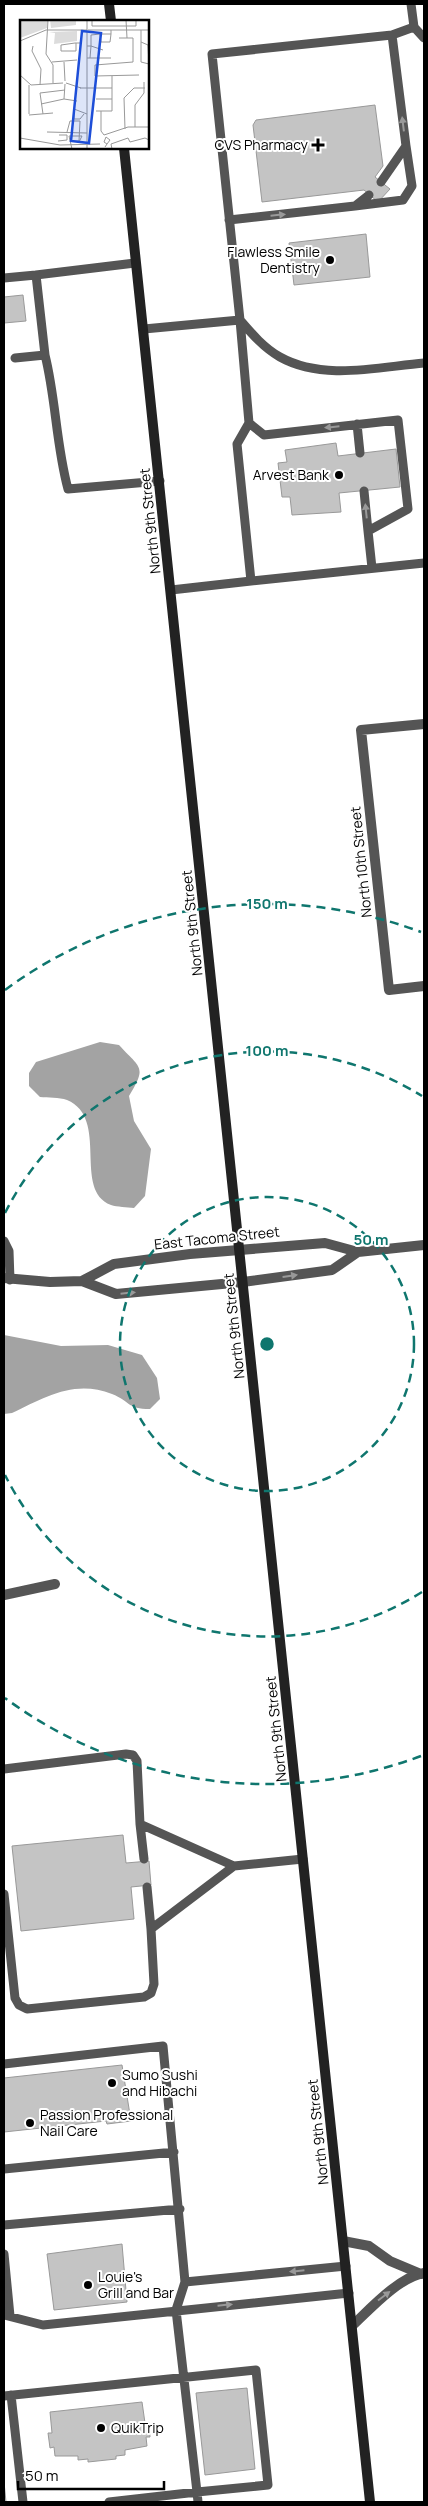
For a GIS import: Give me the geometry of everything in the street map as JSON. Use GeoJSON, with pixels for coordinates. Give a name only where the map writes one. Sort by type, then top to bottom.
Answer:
{"type":"FeatureCollection","features":[{"type":"Feature","properties":{"kind":"main road"},"geometry":{"type":"LineString","coordinates":[[109,4],[111,20]]}},
{"type":"Feature","properties":{"kind":"main road","name":"North 9th Street"},"geometry":{"type":"LineString","coordinates":[[124,149],[370,2502]]}},
{"type":"Feature","properties":{"kind":"street","name":"North 10th Street"},"geometry":{"type":"LineString","coordinates":[[424,724],[361,730],[389,990],[424,986]]}},
{"type":"Feature","properties":{"kind":"street","name":"East Tacoma Street"},"geometry":{"type":"LineString","coordinates":[[82,1281],[114,1264],[240,1249],[325,1243],[358,1252],[424,1245]]}},
{"type":"Feature","properties":{"kind":"street","name":"East Tacoma Street"},"geometry":{"type":"LineString","coordinates":[[7,1279],[50,1282],[82,1281],[116,1294],[243,1282],[332,1270],[358,1252]]}},
{"type":"Feature","properties":{"kind":"street"},"geometry":{"type":"LineString","coordinates":[[4,1595],[55,1584]]}},
{"type":"Feature","properties":{"kind":"street"},"geometry":{"type":"LineString","coordinates":[[343,2241],[369,2246],[390,2261],[423,2273]]}},
{"type":"Feature","properties":{"kind":"street"},"geometry":{"type":"LineString","coordinates":[[352,2326],[380,2299],[423,2273]]}},
{"type":"Feature","properties":{"kind":"lane"},"geometry":{"type":"LineString","coordinates":[[411,4],[414,27],[424,38]]}},
{"type":"Feature","properties":{"kind":"lane"},"geometry":{"type":"LineString","coordinates":[[251,581],[237,444],[249,423],[212,54],[392,35],[414,27],[424,26]]}},
{"type":"Feature","properties":{"kind":"lane"},"geometry":{"type":"LineString","coordinates":[[229,220],[403,200],[412,186],[392,35]]}},
{"type":"Feature","properties":{"kind":"lane"},"geometry":{"type":"LineString","coordinates":[[381,182],[406,146]]}},
{"type":"Feature","properties":{"kind":"lane"},"geometry":{"type":"LineString","coordinates":[[355,206],[369,195]]}},
{"type":"Feature","properties":{"kind":"lane"},"geometry":{"type":"LineString","coordinates":[[4,278],[136,263]]}},
{"type":"Feature","properties":{"kind":"lane"},"geometry":{"type":"LineString","coordinates":[[36,275],[45,355],[52,384],[63,469],[68,489],[160,482]]}},
{"type":"Feature","properties":{"kind":"lane"},"geometry":{"type":"LineString","coordinates":[[144,329],[240,320]]}},
{"type":"Feature","properties":{"kind":"lane"},"geometry":{"type":"LineString","coordinates":[[240,320],[259,341],[280,357],[324,371],[424,363]]}},
{"type":"Feature","properties":{"kind":"lane"},"geometry":{"type":"LineString","coordinates":[[15,358],[45,355]]}},
{"type":"Feature","properties":{"kind":"lane"},"geometry":{"type":"LineString","coordinates":[[249,423],[264,434],[398,420],[408,509],[368,531]]}},
{"type":"Feature","properties":{"kind":"lane"},"geometry":{"type":"LineString","coordinates":[[357,424],[360,453]]}},
{"type":"Feature","properties":{"kind":"lane"},"geometry":{"type":"LineString","coordinates":[[364,491],[372,568]]}},
{"type":"Feature","properties":{"kind":"lane"},"geometry":{"type":"LineString","coordinates":[[171,590],[424,563]]}},
{"type":"Feature","properties":{"kind":"lane"},"geometry":{"type":"LineString","coordinates":[[4,1241],[9,1251],[7,1279]]}},
{"type":"Feature","properties":{"kind":"lane"},"geometry":{"type":"LineString","coordinates":[[4,1769],[126,1754],[133,1755],[136,1761],[144,1859]]}},
{"type":"Feature","properties":{"kind":"lane"},"geometry":{"type":"LineString","coordinates":[[140,1824],[234,1866],[303,1860]]}},
{"type":"Feature","properties":{"kind":"lane"},"geometry":{"type":"LineString","coordinates":[[151,1929],[234,1866]]}},
{"type":"Feature","properties":{"kind":"lane"},"geometry":{"type":"LineString","coordinates":[[4,1894],[15,1998],[19,2005],[27,2009],[144,1996],[151,1993],[154,1984],[147,1887]]}},
{"type":"Feature","properties":{"kind":"lane"},"geometry":{"type":"LineString","coordinates":[[4,2064],[163,2046],[180,2209],[185,2282],[176,2310],[198,2502]]}},
{"type":"Feature","properties":{"kind":"lane"},"geometry":{"type":"LineString","coordinates":[[4,2170],[174,2152]]}},
{"type":"Feature","properties":{"kind":"lane"},"geometry":{"type":"LineString","coordinates":[[4,2225],[180,2209]]}},
{"type":"Feature","properties":{"kind":"lane"},"geometry":{"type":"LineString","coordinates":[[4,2254],[7,2316],[43,2325],[348,2292]]}},
{"type":"Feature","properties":{"kind":"lane"},"geometry":{"type":"LineString","coordinates":[[185,2282],[346,2266]]}},
{"type":"Feature","properties":{"kind":"lane"},"geometry":{"type":"LineString","coordinates":[[23,2502],[7,2395],[256,2370],[268,2485],[109,2502]]}},
{"type":"Feature","properties":{"kind":"shaded area"},"geometry":{"type":"Polygon","coordinates":[[[100,1042],[119,1045],[139,1068],[138,1079],[129,1096],[134,1121],[151,1149],[145,1196],[134,1208],[111,1205],[100,1197],[94,1185],[91,1170],[90,1137],[87,1122],[80,1109],[67,1100],[40,1097],[29,1086],[29,1073],[36,1062],[100,1042]]]}},
{"type":"Feature","properties":{"kind":"shaded area"},"geometry":{"type":"Polygon","coordinates":[[[4,1335],[61,1346],[108,1345],[142,1355],[157,1378],[160,1399],[150,1409],[143,1409],[137,1408],[112,1394],[98,1390],[73,1389],[48,1396],[12,1413],[4,1414],[4,1335]]]}},
{"type":"Feature","properties":{"kind":"building","name":"CVS Pharmacy"},"geometry":{"type":"Polygon","coordinates":[[[375,105],[383,166],[375,177],[390,189],[378,202],[364,190],[262,202],[253,125],[256,120],[375,105]]]}},
{"type":"Feature","properties":{"kind":"building","name":"Flawless Smile Dentistry"},"geometry":{"type":"Polygon","coordinates":[[[366,234],[370,277],[294,285],[289,243],[366,234]]]}},
{"type":"Feature","properties":{"kind":"building"},"geometry":{"type":"Polygon","coordinates":[[[23,295],[26,321],[4,323],[4,297],[23,295]]]}},
{"type":"Feature","properties":{"kind":"building","name":"Arvest Bank"},"geometry":{"type":"Polygon","coordinates":[[[336,443],[338,456],[396,449],[400,487],[339,493],[341,512],[292,515],[290,497],[282,497],[278,463],[287,462],[285,450],[336,443]]]}},
{"type":"Feature","properties":{"kind":"building"},"geometry":{"type":"Polygon","coordinates":[[[123,1835],[126,1863],[149,1861],[151,1885],[131,1887],[134,1919],[21,1931],[12,1846],[123,1835]]]}},
{"type":"Feature","properties":{"kind":"building"},"geometry":{"type":"Polygon","coordinates":[[[122,2065],[131,2121],[107,2124],[106,2121],[4,2132],[4,2078],[122,2065]]]}},
{"type":"Feature","properties":{"kind":"building","name":"Louie's Grill and Bar"},"geometry":{"type":"Polygon","coordinates":[[[122,2244],[127,2302],[54,2310],[47,2254],[122,2244]]]}},
{"type":"Feature","properties":{"kind":"building","name":"QuikTrip"},"geometry":{"type":"Polygon","coordinates":[[[247,2388],[255,2469],[205,2475],[196,2393],[247,2388]]]}},
{"type":"Feature","properties":{"kind":"building","name":"QuikTrip"},"geometry":{"type":"Polygon","coordinates":[[[142,2402],[145,2423],[149,2422],[150,2437],[146,2437],[147,2446],[125,2450],[125,2455],[116,2456],[116,2459],[88,2462],[88,2459],[78,2460],[78,2456],[55,2456],[54,2447],[50,2448],[48,2433],[52,2433],[50,2412],[142,2402]]]}},
{"type":"Feature","properties":{"kind":"building"},"geometry":{"type":"Polygon","coordinates":[[[4,2482],[6,2502],[4,2502],[4,2482]]]}},
{"type":"Feature","properties":{"kind":"place","name":"CVS Pharmacy"},"geometry":{"type":"Point","coordinates":[318,145]}},
{"type":"Feature","properties":{"kind":"place","name":"Flawless Smile Dentistry"},"geometry":{"type":"Point","coordinates":[330,260]}},
{"type":"Feature","properties":{"kind":"place","name":"Arvest Bank"},"geometry":{"type":"Point","coordinates":[339,475]}},
{"type":"Feature","properties":{"kind":"place","name":"Sumo Sushi and Hibachi"},"geometry":{"type":"Point","coordinates":[112,2083]}},
{"type":"Feature","properties":{"kind":"place","name":"Passion Professional Nail Care"},"geometry":{"type":"Point","coordinates":[30,2123]}},
{"type":"Feature","properties":{"kind":"place","name":"Louie's Grill and Bar"},"geometry":{"type":"Point","coordinates":[88,2285]}},
{"type":"Feature","properties":{"kind":"place","name":"QuikTrip"},"geometry":{"type":"Point","coordinates":[101,2428]}}]}
